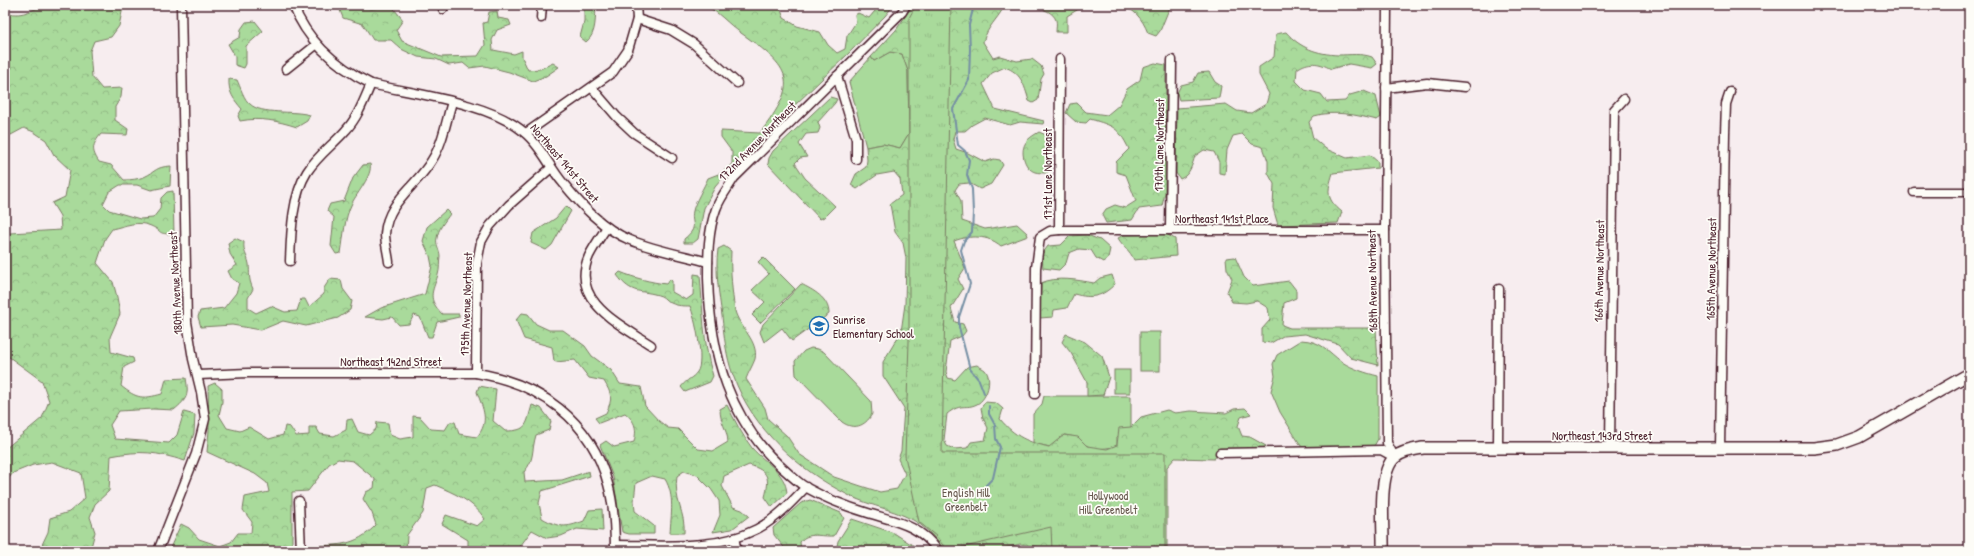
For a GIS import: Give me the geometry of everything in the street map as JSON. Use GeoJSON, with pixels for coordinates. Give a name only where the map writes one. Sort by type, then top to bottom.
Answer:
{"type":"FeatureCollection","features":[{"type":"Feature","properties":{"kind":"street","name":"180th Avenue Northeast"},"geometry":{"type":"LineString","coordinates":[[158,551],[201,439],[204,418],[198,375],[190,342],[187,315],[181,5]]}},
{"type":"Feature","properties":{"kind":"street"},"geometry":{"type":"LineString","coordinates":[[286,69],[316,45],[293,5]]}},
{"type":"Feature","properties":{"kind":"street"},"geometry":{"type":"LineString","coordinates":[[541,18],[542,5]]}},
{"type":"Feature","properties":{"kind":"street"},"geometry":{"type":"LineString","coordinates":[[526,133],[613,72],[628,50],[636,19],[636,5]]}},
{"type":"Feature","properties":{"kind":"street","name":"172nd Avenue Northeast"},"geometry":{"type":"LineString","coordinates":[[906,5],[902,12],[734,178],[716,210],[709,236],[708,262],[711,319],[717,357],[736,408],[752,436],[772,459],[806,488],[866,513],[911,526],[932,543],[938,551]]}},
{"type":"Feature","properties":{"kind":"street","name":"168th Avenue Northeast"},"geometry":{"type":"LineString","coordinates":[[1387,5],[1385,230],[1387,443],[1395,458]]}},
{"type":"Feature","properties":{"kind":"street"},"geometry":{"type":"LineString","coordinates":[[636,19],[671,30],[694,44],[737,83]]}},
{"type":"Feature","properties":{"kind":"street","name":"Northeast 141st Street"},"geometry":{"type":"LineString","coordinates":[[316,45],[343,67],[371,84],[486,110],[504,118],[526,133],[551,168],[576,198],[607,227],[629,240],[708,262]]}},
{"type":"Feature","properties":{"kind":"street","name":"171st Lane Northeast"},"geometry":{"type":"LineString","coordinates":[[1035,394],[1036,268],[1038,242],[1040,237],[1050,231],[1059,230],[1060,59]]}},
{"type":"Feature","properties":{"kind":"street","name":"170th Lane Northeast"},"geometry":{"type":"LineString","coordinates":[[1170,230],[1172,60]]}},
{"type":"Feature","properties":{"kind":"street"},"geometry":{"type":"LineString","coordinates":[[837,76],[856,139],[856,159]]}},
{"type":"Feature","properties":{"kind":"street"},"geometry":{"type":"LineString","coordinates":[[1386,88],[1428,83],[1465,87]]}},
{"type":"Feature","properties":{"kind":"street"},"geometry":{"type":"LineString","coordinates":[[290,261],[292,226],[296,200],[307,172],[347,129],[358,112],[371,84]]}},
{"type":"Feature","properties":{"kind":"street"},"geometry":{"type":"LineString","coordinates":[[592,88],[634,133],[672,158]]}},
{"type":"Feature","properties":{"kind":"street","name":"165th Avenue Northeast"},"geometry":{"type":"LineString","coordinates":[[1720,448],[1725,133],[1726,104],[1730,92]]}},
{"type":"Feature","properties":{"kind":"street","name":"166th Avenue Northeast"},"geometry":{"type":"LineString","coordinates":[[1610,447],[1614,110],[1624,99]]}},
{"type":"Feature","properties":{"kind":"street"},"geometry":{"type":"LineString","coordinates":[[389,262],[385,236],[386,225],[391,211],[432,162],[438,150],[452,102]]}},
{"type":"Feature","properties":{"kind":"street","name":"175th Avenue Northeast"},"geometry":{"type":"LineString","coordinates":[[476,373],[477,263],[481,242],[490,226],[509,205],[551,168]]}},
{"type":"Feature","properties":{"kind":"street"},"geometry":{"type":"LineString","coordinates":[[1914,192],[1969,192]]}},
{"type":"Feature","properties":{"kind":"street"},"geometry":{"type":"LineString","coordinates":[[607,227],[589,256],[585,270],[587,286],[591,298],[601,311],[651,345]]}},
{"type":"Feature","properties":{"kind":"street","name":"Northeast 141st Place"},"geometry":{"type":"LineString","coordinates":[[1059,230],[1385,230]]}},
{"type":"Feature","properties":{"kind":"street"},"geometry":{"type":"LineString","coordinates":[[1498,448],[1499,289]]}},
{"type":"Feature","properties":{"kind":"street","name":"Northeast 142nd Street"},"geometry":{"type":"LineString","coordinates":[[198,375],[256,373],[476,373],[492,376],[525,386],[556,405],[585,434],[595,451],[604,473],[611,501],[615,548]]}},
{"type":"Feature","properties":{"kind":"street","name":"Northeast 143rd Street"},"geometry":{"type":"LineString","coordinates":[[1395,458],[1405,451],[1423,448],[1814,448],[1837,445],[1859,437],[1969,374]]}},
{"type":"Feature","properties":{"kind":"street"},"geometry":{"type":"LineString","coordinates":[[1220,453],[1381,450],[1395,458],[1388,466],[1384,482],[1383,551]]}},
{"type":"Feature","properties":{"kind":"street"},"geometry":{"type":"LineString","coordinates":[[615,548],[716,543],[734,538],[756,529],[772,520],[788,507],[806,488]]}},
{"type":"Feature","properties":{"kind":"street"},"geometry":{"type":"LineString","coordinates":[[300,502],[301,551]]}},
{"type":"Feature","properties":{"kind":"street"},"geometry":{"type":"LineString","coordinates":[[734,538],[737,551]]}},
{"type":"Feature","properties":{"kind":"green space"},"geometry":{"type":"Polygon","coordinates":[[[42,5],[127,5],[123,7],[119,26],[111,37],[94,41],[90,51],[92,77],[102,89],[122,88],[121,97],[115,107],[115,120],[128,129],[127,135],[101,134],[94,145],[94,151],[99,162],[111,165],[124,180],[142,178],[159,168],[171,166],[170,186],[151,190],[137,185],[120,185],[109,192],[103,204],[109,210],[140,219],[153,218],[160,209],[161,198],[167,192],[173,191],[174,234],[162,233],[146,224],[132,224],[112,229],[105,239],[97,263],[113,282],[120,314],[110,337],[111,352],[133,358],[134,362],[124,367],[121,386],[136,396],[150,397],[162,394],[166,379],[186,378],[187,393],[182,403],[174,410],[153,409],[119,411],[110,425],[115,439],[169,443],[177,435],[184,412],[195,415],[194,433],[185,461],[148,453],[131,453],[111,456],[109,491],[95,504],[90,517],[95,532],[90,551],[39,551],[48,532],[50,518],[69,512],[85,498],[81,473],[52,462],[33,465],[13,473],[5,483],[5,449],[42,418],[49,401],[42,381],[5,354],[5,239],[10,233],[61,230],[60,216],[52,203],[65,197],[70,170],[54,155],[46,140],[34,132],[24,128],[11,135],[5,134],[5,10],[9,13],[18,14],[29,12],[42,5]]]}},
{"type":"Feature","properties":{"kind":"green space"},"geometry":{"type":"Polygon","coordinates":[[[338,5],[362,5],[371,9],[391,5],[403,20],[396,30],[402,41],[441,57],[478,56],[485,45],[483,23],[487,22],[489,12],[497,11],[498,18],[509,20],[511,25],[497,30],[492,40],[493,50],[514,54],[522,51],[522,57],[528,70],[540,69],[553,63],[559,67],[546,76],[533,81],[509,72],[485,66],[469,68],[463,63],[449,65],[436,59],[418,57],[401,49],[391,40],[373,40],[363,24],[343,18],[338,5]]]}},
{"type":"Feature","properties":{"kind":"green space"},"geometry":{"type":"Polygon","coordinates":[[[584,5],[596,5],[594,30],[590,39],[586,42],[580,37],[584,22],[584,5]]]}},
{"type":"Feature","properties":{"kind":"green space"},"geometry":{"type":"Polygon","coordinates":[[[704,5],[779,5],[784,18],[797,26],[820,32],[828,45],[837,53],[845,49],[847,36],[856,22],[855,15],[858,13],[869,18],[880,5],[894,5],[849,53],[739,159],[715,187],[704,208],[698,239],[693,243],[684,243],[684,239],[692,231],[692,215],[694,208],[708,178],[721,173],[732,164],[732,152],[721,137],[721,131],[760,133],[773,115],[781,100],[785,88],[785,77],[780,67],[771,56],[718,14],[704,5]]]}},
{"type":"Feature","properties":{"kind":"green space","name":"Hollywood Hill Greenbelt"},"geometry":{"type":"Polygon","coordinates":[[[913,5],[1103,5],[1082,7],[1067,16],[1067,32],[1056,32],[1056,20],[1053,15],[1047,11],[1033,7],[1004,7],[985,36],[983,42],[993,58],[1000,56],[1017,61],[1032,59],[1041,66],[1044,74],[1041,79],[1038,100],[1033,103],[1029,101],[1023,84],[1015,72],[1005,67],[992,73],[983,84],[995,109],[1044,121],[1043,124],[1020,122],[1010,125],[985,118],[972,125],[965,131],[955,131],[953,139],[956,149],[968,153],[985,162],[994,159],[1000,160],[1003,165],[991,184],[980,189],[969,183],[959,184],[955,190],[961,201],[962,221],[985,229],[1017,224],[1027,233],[1028,236],[1001,246],[996,242],[979,237],[954,241],[965,268],[958,279],[963,289],[951,308],[955,322],[963,324],[966,331],[962,336],[950,341],[946,372],[948,378],[955,380],[967,367],[977,365],[985,370],[989,378],[989,383],[984,398],[977,404],[973,406],[956,408],[947,414],[944,440],[947,446],[954,449],[967,448],[971,442],[985,440],[988,428],[983,418],[981,408],[985,402],[996,403],[1003,409],[1000,419],[1011,430],[1028,441],[1049,447],[1064,435],[1078,437],[1087,446],[1107,449],[1117,445],[1119,428],[1131,427],[1141,417],[1167,410],[1175,413],[1191,411],[1226,413],[1234,409],[1245,408],[1251,414],[1241,417],[1238,426],[1242,436],[1250,437],[1266,446],[1263,448],[1221,449],[1214,459],[1175,458],[1167,467],[1167,551],[1039,551],[1038,547],[1020,544],[995,551],[946,551],[928,531],[913,520],[848,495],[812,473],[779,446],[752,413],[741,395],[733,375],[727,353],[717,274],[718,249],[724,246],[731,251],[735,311],[740,323],[754,346],[755,352],[755,359],[746,379],[765,408],[768,419],[787,436],[799,454],[834,477],[880,492],[897,489],[905,474],[898,459],[901,451],[904,408],[883,376],[883,362],[901,332],[905,304],[906,258],[903,243],[895,232],[890,204],[902,195],[900,179],[894,172],[877,175],[857,189],[851,185],[856,174],[866,167],[866,147],[883,144],[900,148],[909,133],[908,71],[902,54],[890,52],[874,61],[871,57],[896,30],[913,5]]]}},
{"type":"Feature","properties":{"kind":"green space","name":"English Hill Greenbelt"},"geometry":{"type":"Polygon","coordinates":[[[916,5],[951,5],[942,453],[1165,453],[1165,551],[1052,551],[1051,527],[947,551],[937,537],[919,522],[905,456],[909,342],[909,18],[916,5]]]}},
{"type":"Feature","properties":{"kind":"green space"},"geometry":{"type":"Polygon","coordinates":[[[1118,5],[1184,5],[1169,9],[1160,31],[1156,36],[1148,33],[1137,14],[1124,6],[1118,5]]]}},
{"type":"Feature","properties":{"kind":"green space"},"geometry":{"type":"Polygon","coordinates":[[[1343,5],[1381,5],[1381,8],[1354,9],[1343,5]]]}},
{"type":"Feature","properties":{"kind":"green space"},"geometry":{"type":"Polygon","coordinates":[[[255,21],[263,31],[246,46],[246,64],[244,68],[235,65],[235,56],[228,44],[240,37],[241,29],[246,22],[255,21]]]}},
{"type":"Feature","properties":{"kind":"green space"},"geometry":{"type":"Polygon","coordinates":[[[1286,32],[1291,38],[1303,46],[1316,52],[1338,55],[1368,56],[1372,57],[1377,64],[1372,68],[1349,64],[1331,69],[1314,63],[1301,66],[1297,69],[1296,81],[1305,90],[1321,94],[1327,102],[1345,101],[1350,95],[1364,91],[1376,96],[1381,117],[1377,120],[1353,115],[1330,113],[1314,116],[1309,122],[1313,138],[1326,149],[1347,158],[1370,155],[1378,162],[1378,168],[1333,173],[1329,195],[1333,203],[1342,212],[1338,223],[1278,225],[1273,208],[1274,184],[1268,173],[1268,161],[1263,147],[1252,144],[1242,134],[1233,136],[1227,150],[1225,174],[1219,173],[1219,162],[1214,152],[1204,150],[1195,156],[1186,175],[1180,179],[1176,173],[1177,108],[1226,104],[1237,111],[1251,113],[1266,104],[1269,94],[1259,75],[1259,67],[1274,57],[1276,34],[1286,32]]]}},
{"type":"Feature","properties":{"kind":"green space"},"geometry":{"type":"Polygon","coordinates":[[[890,52],[902,54],[908,71],[909,133],[900,148],[883,144],[866,147],[849,82],[871,57],[874,61],[890,52]]]}},
{"type":"Feature","properties":{"kind":"green space"},"geometry":{"type":"Polygon","coordinates":[[[1155,63],[1166,65],[1165,193],[1162,206],[1139,209],[1132,220],[1106,223],[1102,215],[1106,209],[1115,205],[1125,208],[1136,201],[1126,175],[1116,172],[1116,162],[1129,149],[1122,136],[1114,128],[1090,119],[1086,123],[1076,122],[1066,113],[1070,104],[1077,103],[1086,112],[1107,115],[1119,105],[1127,89],[1140,80],[1143,67],[1155,63]]]}},
{"type":"Feature","properties":{"kind":"green space"},"geometry":{"type":"Polygon","coordinates":[[[1209,72],[1215,82],[1221,86],[1219,98],[1179,100],[1177,93],[1181,85],[1193,82],[1198,73],[1209,72]]]}},
{"type":"Feature","properties":{"kind":"green space"},"geometry":{"type":"Polygon","coordinates":[[[229,79],[237,80],[242,93],[248,102],[255,107],[262,110],[310,115],[307,121],[297,127],[269,120],[255,119],[240,121],[238,116],[242,109],[232,96],[229,88],[229,79]]]}},
{"type":"Feature","properties":{"kind":"green space"},"geometry":{"type":"Polygon","coordinates":[[[830,97],[837,99],[818,122],[820,128],[818,133],[806,134],[799,144],[807,157],[800,158],[795,163],[805,178],[835,206],[820,219],[768,164],[769,158],[773,151],[830,97]]]}},
{"type":"Feature","properties":{"kind":"green space"},"geometry":{"type":"Polygon","coordinates":[[[1039,132],[1046,135],[1049,145],[1043,151],[1050,162],[1048,173],[1038,173],[1031,170],[1026,164],[1023,156],[1026,142],[1039,132]]]}},
{"type":"Feature","properties":{"kind":"green space"},"geometry":{"type":"Polygon","coordinates":[[[370,164],[367,179],[352,203],[347,215],[341,253],[336,254],[331,246],[334,217],[327,211],[330,204],[344,201],[353,178],[363,165],[370,164]]]}},
{"type":"Feature","properties":{"kind":"green space"},"geometry":{"type":"Polygon","coordinates":[[[566,206],[571,211],[552,245],[546,250],[531,243],[533,233],[556,218],[566,206]]]}},
{"type":"Feature","properties":{"kind":"green space"},"geometry":{"type":"Polygon","coordinates":[[[446,210],[450,214],[440,228],[438,235],[437,245],[440,254],[439,268],[432,295],[434,304],[442,314],[459,314],[459,317],[437,322],[432,337],[428,337],[420,317],[414,315],[409,324],[399,325],[392,317],[383,319],[365,317],[381,308],[425,294],[432,266],[430,256],[423,241],[427,227],[446,210]]]}},
{"type":"Feature","properties":{"kind":"green space"},"geometry":{"type":"Polygon","coordinates":[[[1166,234],[1175,239],[1176,256],[1134,260],[1118,238],[1124,235],[1166,234]]]}},
{"type":"Feature","properties":{"kind":"green space"},"geometry":{"type":"Polygon","coordinates":[[[1087,235],[1100,240],[1110,249],[1108,258],[1103,262],[1096,258],[1091,250],[1079,249],[1069,253],[1066,263],[1059,270],[1043,268],[1042,254],[1048,246],[1061,245],[1070,236],[1087,235]]]}},
{"type":"Feature","properties":{"kind":"green space"},"geometry":{"type":"Polygon","coordinates":[[[235,238],[244,242],[249,264],[250,279],[253,289],[248,298],[248,308],[256,313],[271,306],[285,312],[297,311],[301,299],[305,299],[309,307],[324,294],[324,288],[330,279],[341,280],[343,289],[352,301],[350,310],[338,318],[306,326],[283,321],[261,330],[232,325],[201,327],[198,317],[200,311],[224,308],[236,293],[239,283],[232,279],[228,271],[237,265],[230,254],[228,243],[235,238]]]}},
{"type":"Feature","properties":{"kind":"green space"},"geometry":{"type":"Polygon","coordinates":[[[763,257],[795,289],[760,323],[752,315],[765,302],[752,290],[769,274],[758,262],[763,257]]]}},
{"type":"Feature","properties":{"kind":"green space"},"geometry":{"type":"Polygon","coordinates":[[[1235,257],[1244,277],[1253,286],[1289,281],[1296,290],[1296,298],[1284,303],[1282,325],[1290,328],[1376,328],[1378,365],[1351,358],[1338,344],[1305,334],[1283,336],[1271,343],[1262,342],[1262,329],[1270,320],[1268,308],[1257,301],[1246,303],[1232,302],[1227,292],[1232,279],[1227,269],[1226,258],[1235,257]]]}},
{"type":"Feature","properties":{"kind":"green space"},"geometry":{"type":"Polygon","coordinates":[[[620,272],[643,280],[666,284],[670,279],[672,281],[672,292],[686,300],[693,295],[694,274],[700,275],[705,339],[713,376],[710,382],[685,392],[681,387],[697,372],[700,359],[698,339],[690,306],[676,305],[668,302],[661,296],[632,289],[622,282],[617,275],[620,272]]]}},
{"type":"Feature","properties":{"kind":"green space"},"geometry":{"type":"Polygon","coordinates":[[[1112,275],[1115,284],[1106,292],[1096,296],[1074,294],[1067,308],[1054,310],[1053,317],[1040,318],[1041,283],[1060,279],[1094,283],[1100,278],[1112,275]]]}},
{"type":"Feature","properties":{"kind":"green space"},"geometry":{"type":"Polygon","coordinates":[[[801,284],[820,295],[826,303],[829,314],[792,341],[782,328],[764,342],[760,332],[763,324],[801,284]]]}},
{"type":"Feature","properties":{"kind":"green space"},"geometry":{"type":"Polygon","coordinates":[[[522,313],[528,314],[536,324],[549,330],[563,330],[585,346],[592,356],[611,370],[620,384],[641,387],[645,406],[668,428],[678,429],[698,449],[713,451],[728,442],[720,409],[727,405],[752,448],[774,468],[783,479],[787,493],[772,507],[765,497],[767,480],[766,476],[761,470],[749,465],[724,476],[722,486],[733,507],[742,510],[749,516],[732,529],[713,532],[720,515],[719,501],[711,489],[697,475],[684,471],[677,476],[676,485],[683,519],[684,533],[670,533],[672,505],[668,485],[665,479],[652,476],[636,483],[634,501],[635,511],[654,526],[654,534],[629,534],[622,532],[613,477],[600,445],[606,441],[614,447],[634,442],[635,426],[625,413],[599,423],[595,418],[606,413],[611,400],[609,390],[604,381],[589,378],[575,360],[554,361],[552,347],[524,339],[516,320],[522,313]]]}},
{"type":"Feature","properties":{"kind":"green space"},"geometry":{"type":"Polygon","coordinates":[[[1140,332],[1160,332],[1160,371],[1140,371],[1140,332]]]}},
{"type":"Feature","properties":{"kind":"green space"},"geometry":{"type":"Polygon","coordinates":[[[1066,334],[1085,342],[1102,356],[1109,377],[1103,395],[1087,396],[1087,382],[1071,353],[1062,342],[1066,334]]]}},
{"type":"Feature","properties":{"kind":"green space"},"geometry":{"type":"Polygon","coordinates":[[[1301,340],[1319,344],[1342,362],[1378,376],[1378,439],[1374,446],[1303,449],[1280,412],[1271,391],[1275,376],[1273,364],[1277,355],[1301,340]]]}},
{"type":"Feature","properties":{"kind":"green space"},"geometry":{"type":"Polygon","coordinates":[[[811,348],[824,352],[871,401],[872,414],[866,422],[858,426],[850,426],[842,422],[796,375],[795,361],[804,351],[811,348]]]}},
{"type":"Feature","properties":{"kind":"green space"},"geometry":{"type":"Polygon","coordinates":[[[1114,370],[1130,370],[1130,393],[1114,393],[1114,370]]]}},
{"type":"Feature","properties":{"kind":"green space"},"geometry":{"type":"Polygon","coordinates":[[[215,383],[222,389],[222,402],[219,415],[227,428],[240,431],[249,427],[269,439],[283,435],[285,426],[290,427],[296,436],[309,435],[309,427],[316,427],[320,434],[334,436],[346,430],[347,420],[352,419],[358,432],[369,435],[376,429],[377,422],[388,423],[390,435],[400,439],[413,437],[413,416],[420,417],[431,429],[445,430],[450,422],[455,422],[459,434],[477,437],[481,431],[484,420],[483,409],[477,392],[479,386],[496,389],[493,421],[505,431],[518,430],[525,426],[532,405],[541,408],[551,421],[549,430],[536,435],[530,463],[524,472],[525,482],[562,480],[589,471],[590,476],[542,491],[539,503],[542,518],[553,524],[567,526],[584,521],[589,510],[602,509],[603,531],[577,529],[561,536],[547,538],[532,530],[521,545],[520,551],[468,551],[468,540],[442,524],[446,515],[477,526],[485,519],[469,502],[435,485],[427,488],[423,513],[407,535],[406,551],[322,551],[309,548],[309,546],[337,545],[353,541],[361,537],[376,525],[372,513],[363,499],[366,492],[374,488],[375,479],[353,461],[338,459],[329,464],[308,491],[292,492],[292,551],[211,551],[193,548],[185,551],[178,551],[170,548],[181,524],[189,528],[199,539],[220,546],[231,542],[238,533],[251,533],[252,522],[243,510],[245,497],[269,492],[267,483],[255,474],[207,452],[209,430],[208,386],[215,383]]]}},
{"type":"Feature","properties":{"kind":"green space"},"geometry":{"type":"Polygon","coordinates":[[[1044,396],[1131,396],[1131,427],[1117,437],[1117,446],[1110,448],[1089,447],[1075,437],[1064,435],[1050,447],[1033,443],[1033,414],[1042,404],[1044,396]]]}},
{"type":"Feature","properties":{"kind":"green space"},"geometry":{"type":"Polygon","coordinates":[[[810,500],[841,513],[844,518],[834,536],[816,535],[807,537],[800,542],[801,551],[787,551],[774,535],[773,528],[801,503],[810,500]]]}},
{"type":"Feature","properties":{"kind":"green space"},"geometry":{"type":"Polygon","coordinates":[[[852,519],[894,533],[917,548],[918,551],[836,551],[838,541],[852,519]]]}},
{"type":"Feature","properties":{"kind":"waterway"},"geometry":{"type":"LineString","coordinates":[[973,9],[969,25],[969,80],[953,109],[958,145],[965,151],[969,160],[967,175],[972,189],[973,213],[972,232],[964,241],[961,250],[970,284],[959,317],[959,327],[970,369],[979,380],[984,393]]}},
{"type":"Feature","properties":{"kind":"waterway"},"geometry":{"type":"LineString","coordinates":[[987,497],[986,485],[993,478],[1000,447],[996,439],[995,425],[989,414],[989,406]]}},
{"type":"Feature","properties":{"kind":"place","name":"Sunrise Elementary School"},"geometry":{"type":"Point","coordinates":[819,326]}}]}
